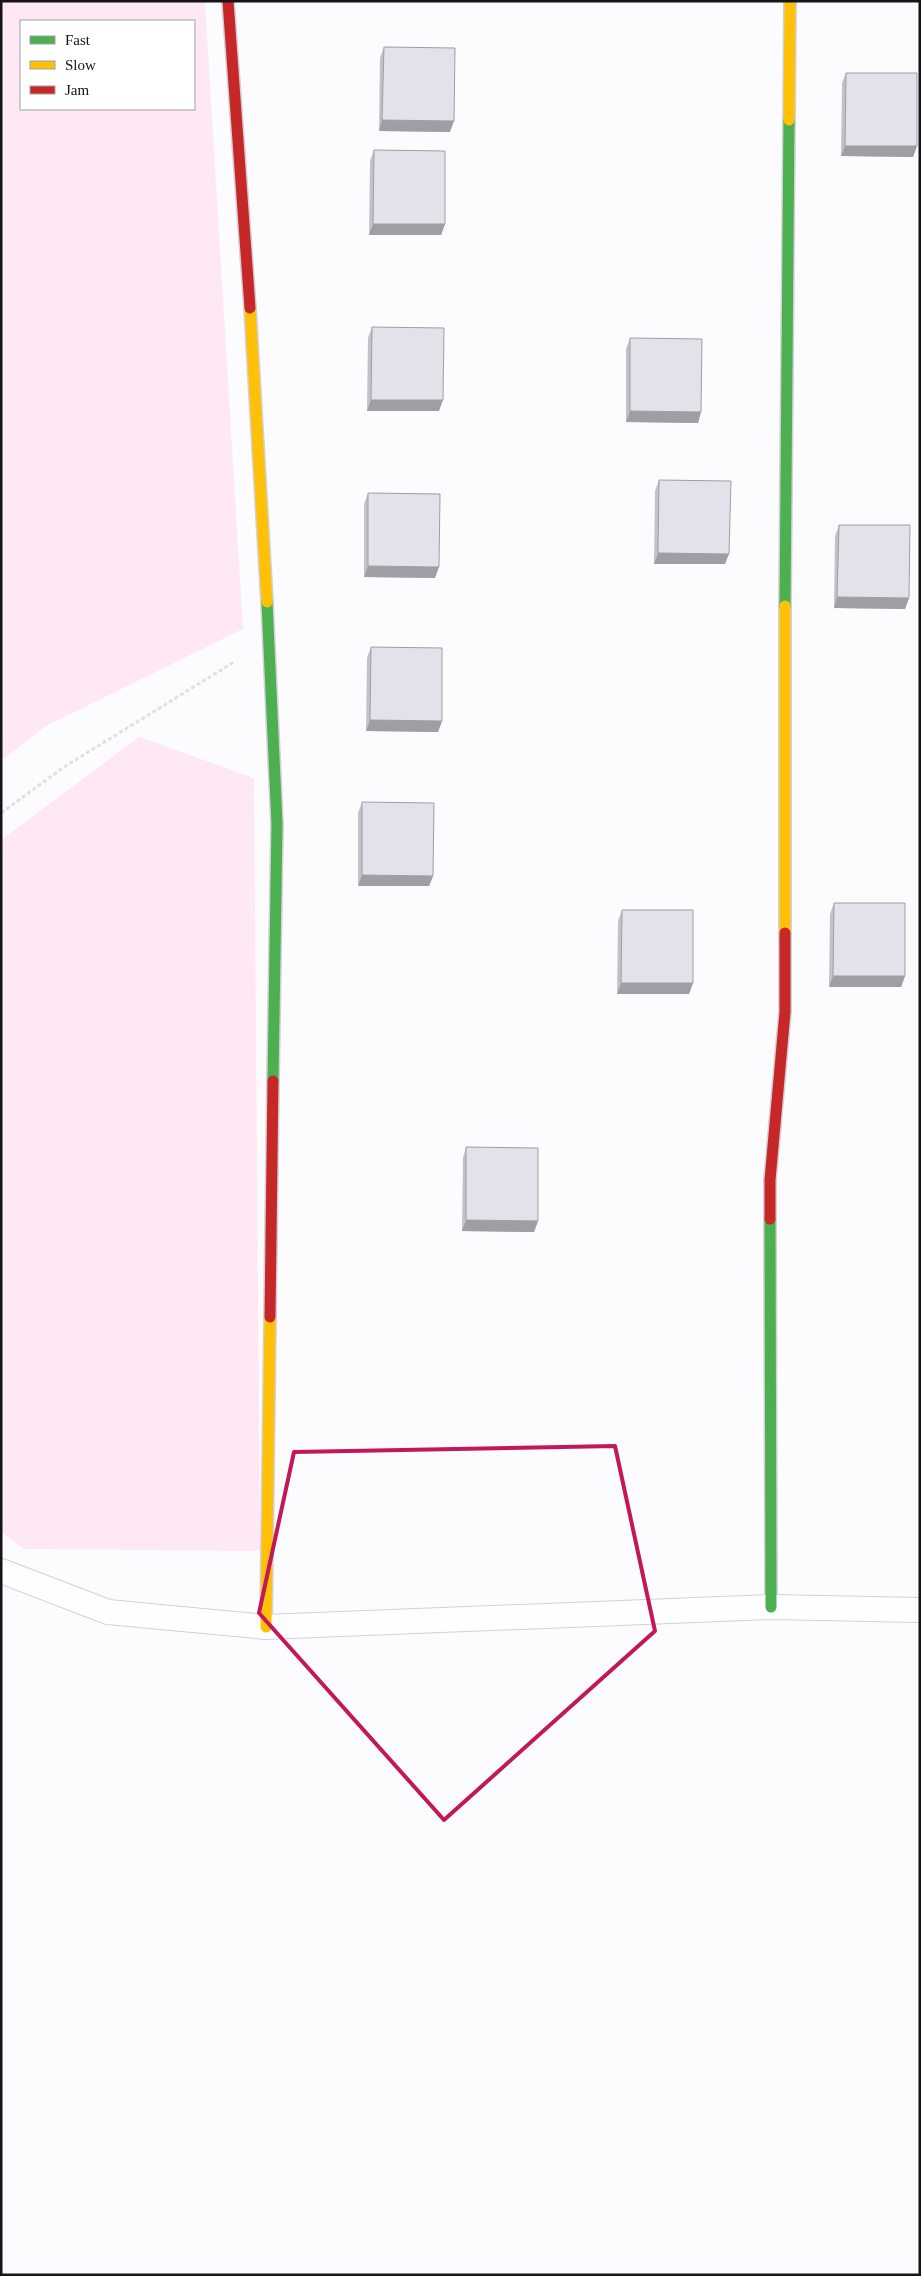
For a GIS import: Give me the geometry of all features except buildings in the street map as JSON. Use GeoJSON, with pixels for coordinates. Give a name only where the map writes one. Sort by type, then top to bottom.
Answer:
{"type":"FeatureCollection","features":[{"type":"Feature","properties":{"kind":"street"},"geometry":{"type":"LineString","coordinates":[[228,1],[249,297],[269,641],[277,824],[266,1626]]}},
{"type":"Feature","properties":{"kind":"street"},"geometry":{"type":"LineString","coordinates":[[770,1607],[770,1180],[786,1012],[784,804],[790,1]]}},
{"type":"Feature","properties":{"kind":"lane"},"geometry":{"type":"LineString","coordinates":[[1,1571],[108,1612],[266,1626],[770,1607],[920,1610]]}},
{"type":"Feature","properties":{"kind":"path"},"geometry":{"type":"LineString","coordinates":[[1,813],[64,767],[269,641]]}},
{"type":"Feature","properties":{"kind":"highlighted area"},"geometry":{"type":"Polygon","coordinates":[[[615,1446],[655,1631],[444,1820],[259,1613],[294,1452],[615,1446]]]}},
{"type":"Feature","properties":{"kind":"shaded area"},"geometry":{"type":"Polygon","coordinates":[[[1,1],[205,1],[243,629],[46,726],[1,761],[1,1]]]}},
{"type":"Feature","properties":{"kind":"shaded area"},"geometry":{"type":"Polygon","coordinates":[[[139,737],[254,778],[260,1551],[24,1549],[1,1532],[1,840],[139,737]]]}},
{"type":"Feature","properties":{"kind":"traffic: fast"},"geometry":{"type":"LineString","coordinates":[[785,606],[789,120]]}},
{"type":"Feature","properties":{"kind":"traffic: fast"},"geometry":{"type":"LineString","coordinates":[[267,602],[277,824],[273,1081]]}},
{"type":"Feature","properties":{"kind":"traffic: fast"},"geometry":{"type":"LineString","coordinates":[[770,1219],[771,1607]]}},
{"type":"Feature","properties":{"kind":"traffic: slow"},"geometry":{"type":"LineString","coordinates":[[789,120],[790,1]]}},
{"type":"Feature","properties":{"kind":"traffic: slow"},"geometry":{"type":"LineString","coordinates":[[250,308],[267,602]]}},
{"type":"Feature","properties":{"kind":"traffic: slow"},"geometry":{"type":"LineString","coordinates":[[785,606],[785,933]]}},
{"type":"Feature","properties":{"kind":"traffic: slow"},"geometry":{"type":"LineString","coordinates":[[266,1627],[270,1317]]}},
{"type":"Feature","properties":{"kind":"traffic: jam"},"geometry":{"type":"LineString","coordinates":[[228,1],[250,308]]}},
{"type":"Feature","properties":{"kind":"traffic: jam"},"geometry":{"type":"LineString","coordinates":[[770,1219],[770,1180],[785,1012],[785,933]]}},
{"type":"Feature","properties":{"kind":"traffic: jam"},"geometry":{"type":"LineString","coordinates":[[270,1317],[273,1081]]}}]}
